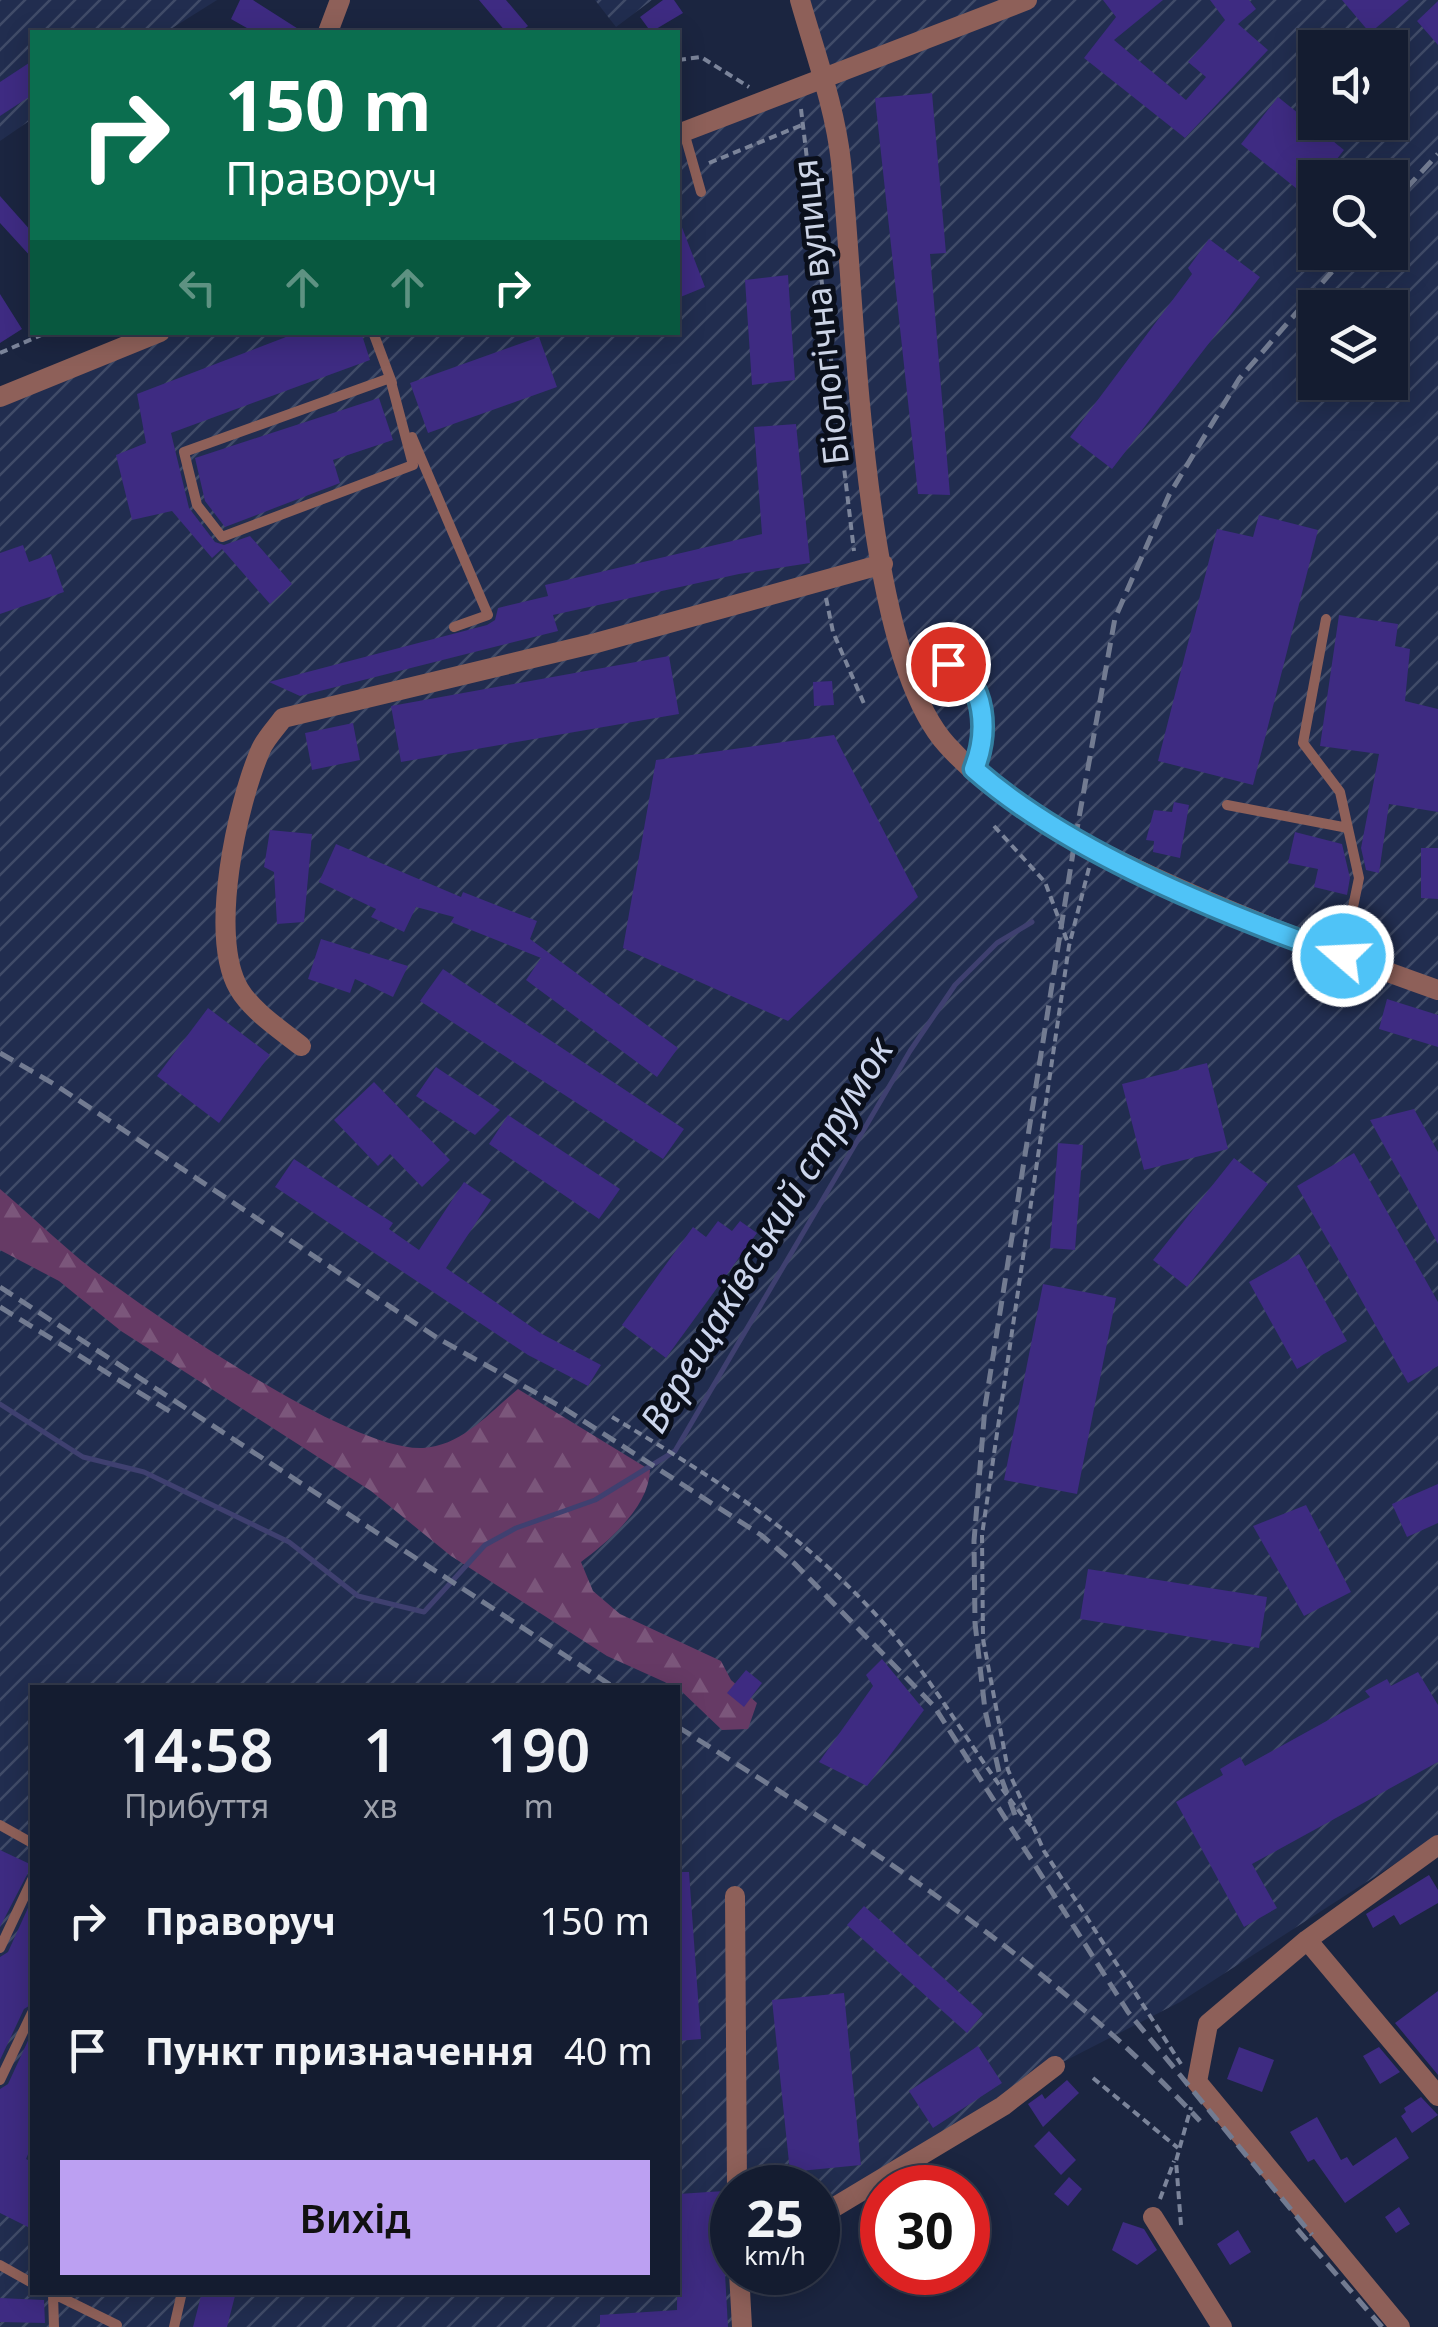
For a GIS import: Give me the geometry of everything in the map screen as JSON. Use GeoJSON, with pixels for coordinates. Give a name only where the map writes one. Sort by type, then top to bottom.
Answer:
{"type":"FeatureCollection","features":[{"type":"Feature","properties":{"kind":"street"},"geometry":{"type":"LineString","coordinates":[[329,30],[340,0]]}},
{"type":"Feature","properties":{"kind":"street","name":"Біологічна вулиця"},"geometry":{"type":"LineString","coordinates":[[800,0],[840,156],[872,506],[893,621],[930,724],[1016,806],[1094,850],[1272,932],[1438,990]]}},
{"type":"Feature","properties":{"kind":"street"},"geometry":{"type":"LineString","coordinates":[[680,132],[1027,0]]}},
{"type":"Feature","properties":{"kind":"street"},"geometry":{"type":"LineString","coordinates":[[0,397],[153,335]]}},
{"type":"Feature","properties":{"kind":"street"},"geometry":{"type":"LineString","coordinates":[[301,1046],[239,990],[226,955],[232,858],[244,800],[262,747],[283,718],[596,643],[883,564]]}},
{"type":"Feature","properties":{"kind":"street"},"geometry":{"type":"LineString","coordinates":[[1400,2327],[1197,2082],[1208,2024],[1306,1940],[1438,1845]]}},
{"type":"Feature","properties":{"kind":"street"},"geometry":{"type":"LineString","coordinates":[[734,1896],[737,2165]]}},
{"type":"Feature","properties":{"kind":"street"},"geometry":{"type":"LineString","coordinates":[[1306,1940],[1438,2096]]}},
{"type":"Feature","properties":{"kind":"street"},"geometry":{"type":"LineString","coordinates":[[840,2205],[1003,2106],[1056,2066]]}},
{"type":"Feature","properties":{"kind":"street"},"geometry":{"type":"LineString","coordinates":[[1153,2217],[1222,2327]]}},
{"type":"Feature","properties":{"kind":"street"},"geometry":{"type":"LineString","coordinates":[[740,2295],[742,2327]]}},
{"type":"Feature","properties":{"kind":"lane"},"geometry":{"type":"LineString","coordinates":[[680,132],[701,192]]}},
{"type":"Feature","properties":{"kind":"lane"},"geometry":{"type":"LineString","coordinates":[[374,335],[424,470],[488,614],[454,627]]}},
{"type":"Feature","properties":{"kind":"lane"},"geometry":{"type":"LineString","coordinates":[[390,378],[412,464],[222,538],[196,505],[184,452],[390,378]]}},
{"type":"Feature","properties":{"kind":"lane"},"geometry":{"type":"LineString","coordinates":[[1326,619],[1304,743],[1340,792],[1359,878],[1343,956]]}},
{"type":"Feature","properties":{"kind":"lane"},"geometry":{"type":"LineString","coordinates":[[906,663],[948,664],[970,681],[984,725],[982,748],[974,769]]}},
{"type":"Feature","properties":{"kind":"lane"},"geometry":{"type":"LineString","coordinates":[[1227,804],[1348,828]]}},
{"type":"Feature","properties":{"kind":"lane"},"geometry":{"type":"LineString","coordinates":[[0,1826],[30,1842]]}},
{"type":"Feature","properties":{"kind":"lane"},"geometry":{"type":"LineString","coordinates":[[0,1948],[30,1884]]}},
{"type":"Feature","properties":{"kind":"lane"},"geometry":{"type":"LineString","coordinates":[[0,2080],[30,2018]]}},
{"type":"Feature","properties":{"kind":"lane"},"geometry":{"type":"LineString","coordinates":[[0,2265],[30,2282]]}},
{"type":"Feature","properties":{"kind":"lane"},"geometry":{"type":"LineString","coordinates":[[51,2295],[54,2327]]}},
{"type":"Feature","properties":{"kind":"lane"},"geometry":{"type":"LineString","coordinates":[[55,2295],[117,2326]]}},
{"type":"Feature","properties":{"kind":"lane"},"geometry":{"type":"LineString","coordinates":[[174,2327],[181,2295]]}},
{"type":"Feature","properties":{"kind":"path"},"geometry":{"type":"LineString","coordinates":[[680,60],[701,58],[770,99]]}},
{"type":"Feature","properties":{"kind":"path"},"geometry":{"type":"LineString","coordinates":[[800,88],[855,556]]}},
{"type":"Feature","properties":{"kind":"path"},"geometry":{"type":"LineString","coordinates":[[694,169],[802,126]]}},
{"type":"Feature","properties":{"kind":"path"},"geometry":{"type":"LineString","coordinates":[[0,353],[41,335]]}},
{"type":"Feature","properties":{"kind":"path"},"geometry":{"type":"LineString","coordinates":[[833,632],[864,706]]}},
{"type":"Feature","properties":{"kind":"path"},"geometry":{"type":"LineString","coordinates":[[994,826],[1044,882],[1069,946]]}},
{"type":"Feature","properties":{"kind":"path"},"geometry":{"type":"LineString","coordinates":[[1094,850],[1069,946],[982,1535],[983,1639],[1008,1770],[1035,1830],[1100,1944],[1197,2082],[1179,2148],[1153,2217]]}},
{"type":"Feature","properties":{"kind":"path"},"geometry":{"type":"LineString","coordinates":[[612,1416],[755,1506],[808,1545],[892,1634],[1035,1830]]}},
{"type":"Feature","properties":{"kind":"path"},"geometry":{"type":"LineString","coordinates":[[1094,2078],[1179,2148]]}},
{"type":"Feature","properties":{"kind":"path"},"geometry":{"type":"LineString","coordinates":[[1179,2148],[1176,2178],[1182,2230]]}},
{"type":"Feature","properties":{"kind":"shaded area"},"geometry":{"type":"Polygon","coordinates":[[[0,0],[217,0],[169,30],[30,30],[30,120],[0,141],[0,0]]]}},
{"type":"Feature","properties":{"kind":"shaded area"},"geometry":{"type":"Polygon","coordinates":[[[595,0],[652,0],[616,27],[595,0]]]}},
{"type":"Feature","properties":{"kind":"shaded area"},"geometry":{"type":"Polygon","coordinates":[[[800,0],[1438,0],[1438,1836],[1180,2002],[1055,2066],[898,2165],[860,2165],[860,2189],[840,2201],[840,2165],[710,2165],[710,2295],[737,2295],[743,2327],[0,2327],[0,399],[163,335],[680,335],[680,133],[823,79],[800,0]]]}},
{"type":"Feature","properties":{"kind":"green space"},"geometry":{"type":"Polygon","coordinates":[[[0,1189],[68,1250],[160,1317],[254,1378],[350,1428],[391,1443],[437,1446],[463,1435],[518,1389],[650,1470],[648,1484],[635,1510],[581,1562],[593,1591],[620,1614],[721,1661],[731,1680],[757,1703],[748,1729],[722,1730],[680,1690],[680,1685],[671,1685],[607,1656],[451,1556],[371,1491],[121,1331],[59,1281],[0,1250],[0,1189]]]}},
{"type":"Feature","properties":{"kind":"building"},"geometry":{"type":"Polygon","coordinates":[[[240,0],[253,0],[300,30],[250,30],[231,19],[240,0]]]}},
{"type":"Feature","properties":{"kind":"building"},"geometry":{"type":"Polygon","coordinates":[[[479,0],[506,0],[528,26],[523,30],[504,30],[479,0]]]}},
{"type":"Feature","properties":{"kind":"building"},"geometry":{"type":"Polygon","coordinates":[[[663,0],[674,0],[683,13],[654,30],[650,30],[640,17],[663,0]]]}},
{"type":"Feature","properties":{"kind":"building"},"geometry":{"type":"Polygon","coordinates":[[[1103,0],[1163,0],[1114,40],[1186,100],[1206,77],[1188,62],[1225,20],[1210,0],[1249,0],[1256,9],[1238,24],[1268,50],[1185,138],[1084,58],[1116,17],[1103,0]]]}},
{"type":"Feature","properties":{"kind":"building"},"geometry":{"type":"Polygon","coordinates":[[[1342,0],[1409,0],[1374,30],[1367,30],[1342,0]]]}},
{"type":"Feature","properties":{"kind":"building"},"geometry":{"type":"Polygon","coordinates":[[[1438,1],[1438,45],[1417,21],[1438,1]]]}},
{"type":"Feature","properties":{"kind":"building"},"geometry":{"type":"Polygon","coordinates":[[[30,62],[30,96],[0,116],[0,82],[30,62]]]}},
{"type":"Feature","properties":{"kind":"building"},"geometry":{"type":"Polygon","coordinates":[[[932,93],[946,253],[930,254],[950,495],[918,494],[875,98],[932,93]]]}},
{"type":"Feature","properties":{"kind":"building"},"geometry":{"type":"Polygon","coordinates":[[[1278,97],[1298,113],[1298,140],[1332,140],[1344,150],[1336,160],[1298,160],[1298,190],[1241,144],[1278,97]]]}},
{"type":"Feature","properties":{"kind":"building"},"geometry":{"type":"Polygon","coordinates":[[[0,196],[30,230],[30,256],[0,223],[0,196]]]}},
{"type":"Feature","properties":{"kind":"building"},"geometry":{"type":"Polygon","coordinates":[[[680,222],[705,287],[680,297],[680,222]]]}},
{"type":"Feature","properties":{"kind":"building"},"geometry":{"type":"Polygon","coordinates":[[[1209,239],[1260,277],[1112,469],[1070,437],[1192,274],[1188,268],[1209,239]]]}},
{"type":"Feature","properties":{"kind":"building"},"geometry":{"type":"Polygon","coordinates":[[[788,275],[795,380],[752,385],[745,280],[788,275]]]}},
{"type":"Feature","properties":{"kind":"building"},"geometry":{"type":"Polygon","coordinates":[[[0,294],[22,329],[0,343],[0,294]]]}},
{"type":"Feature","properties":{"kind":"building"},"geometry":{"type":"Polygon","coordinates":[[[291,335],[362,335],[370,360],[171,433],[189,508],[215,542],[224,545],[250,536],[292,584],[270,604],[222,549],[212,558],[172,511],[132,520],[116,455],[146,443],[137,394],[291,335]]]}},
{"type":"Feature","properties":{"kind":"building"},"geometry":{"type":"Polygon","coordinates":[[[539,337],[557,387],[428,433],[410,383],[539,337]]]}},
{"type":"Feature","properties":{"kind":"building"},"geometry":{"type":"Polygon","coordinates":[[[379,398],[393,440],[333,460],[340,483],[225,527],[205,501],[195,458],[379,398]]]}},
{"type":"Feature","properties":{"kind":"building"},"geometry":{"type":"Polygon","coordinates":[[[796,424],[810,563],[739,574],[553,615],[558,631],[300,696],[269,682],[487,625],[495,620],[498,608],[548,596],[545,585],[762,534],[754,427],[796,424]]]}},
{"type":"Feature","properties":{"kind":"building"},"geometry":{"type":"Polygon","coordinates":[[[1259,515],[1318,530],[1253,785],[1158,761],[1217,529],[1253,537],[1259,515]]]}},
{"type":"Feature","properties":{"kind":"building"},"geometry":{"type":"Polygon","coordinates":[[[23,545],[29,562],[51,554],[64,592],[0,614],[0,553],[23,545]]]}},
{"type":"Feature","properties":{"kind":"building"},"geometry":{"type":"Polygon","coordinates":[[[1339,615],[1398,624],[1395,646],[1410,649],[1405,701],[1438,709],[1438,812],[1389,804],[1379,873],[1366,870],[1361,848],[1379,754],[1320,746],[1339,615]]]}},
{"type":"Feature","properties":{"kind":"building"},"geometry":{"type":"Polygon","coordinates":[[[669,656],[679,714],[401,762],[391,706],[669,656]]]}},
{"type":"Feature","properties":{"kind":"building"},"geometry":{"type":"Polygon","coordinates":[[[832,681],[834,705],[814,706],[813,682],[832,681]]]}},
{"type":"Feature","properties":{"kind":"building"},"geometry":{"type":"Polygon","coordinates":[[[353,723],[360,760],[312,770],[305,733],[353,723]]]}},
{"type":"Feature","properties":{"kind":"building"},"geometry":{"type":"Polygon","coordinates":[[[834,735],[918,897],[788,1021],[623,948],[656,760],[834,735]]]}},
{"type":"Feature","properties":{"kind":"building"},"geometry":{"type":"Polygon","coordinates":[[[1174,802],[1189,805],[1180,858],[1153,852],[1154,841],[1146,840],[1154,810],[1172,812],[1174,802]]]}},
{"type":"Feature","properties":{"kind":"building"},"geometry":{"type":"Polygon","coordinates":[[[270,830],[312,834],[304,922],[277,924],[274,872],[264,867],[270,830]]]}},
{"type":"Feature","properties":{"kind":"building"},"geometry":{"type":"Polygon","coordinates":[[[1295,832],[1342,844],[1350,878],[1347,895],[1314,887],[1318,869],[1288,863],[1295,832]]]}},
{"type":"Feature","properties":{"kind":"building"},"geometry":{"type":"Polygon","coordinates":[[[336,844],[461,897],[463,892],[537,921],[530,939],[678,1048],[657,1077],[526,980],[541,958],[451,922],[454,917],[416,907],[404,932],[371,917],[376,909],[319,882],[336,844]]]}},
{"type":"Feature","properties":{"kind":"building"},"geometry":{"type":"Polygon","coordinates":[[[1421,848],[1438,848],[1438,899],[1421,898],[1421,848]]]}},
{"type":"Feature","properties":{"kind":"building"},"geometry":{"type":"Polygon","coordinates":[[[321,939],[408,966],[393,997],[355,979],[350,993],[308,979],[321,939]]]}},
{"type":"Feature","properties":{"kind":"building"},"geometry":{"type":"Polygon","coordinates":[[[443,969],[684,1129],[663,1159],[420,1001],[443,969]]]}},
{"type":"Feature","properties":{"kind":"building"},"geometry":{"type":"Polygon","coordinates":[[[1387,999],[1438,1015],[1438,1047],[1379,1029],[1387,999]]]}},
{"type":"Feature","properties":{"kind":"building"},"geometry":{"type":"Polygon","coordinates":[[[208,1008],[270,1055],[219,1123],[157,1076],[208,1008]]]}},
{"type":"Feature","properties":{"kind":"building"},"geometry":{"type":"Polygon","coordinates":[[[1207,1063],[1228,1149],[1144,1170],[1122,1084],[1207,1063]]]}},
{"type":"Feature","properties":{"kind":"building"},"geometry":{"type":"Polygon","coordinates":[[[436,1067],[500,1110],[475,1135],[416,1096],[436,1067]]]}},
{"type":"Feature","properties":{"kind":"building"},"geometry":{"type":"Polygon","coordinates":[[[374,1082],[450,1160],[422,1187],[390,1154],[378,1166],[334,1120],[374,1082]]]}},
{"type":"Feature","properties":{"kind":"building"},"geometry":{"type":"Polygon","coordinates":[[[1414,1109],[1438,1152],[1438,1244],[1370,1120],[1414,1109]]]}},
{"type":"Feature","properties":{"kind":"building"},"geometry":{"type":"Polygon","coordinates":[[[508,1115],[620,1189],[599,1219],[489,1144],[508,1115]]]}},
{"type":"Feature","properties":{"kind":"building"},"geometry":{"type":"Polygon","coordinates":[[[1058,1143],[1083,1145],[1075,1250],[1050,1248],[1058,1143]]]}},
{"type":"Feature","properties":{"kind":"building"},"geometry":{"type":"Polygon","coordinates":[[[1354,1153],[1438,1302],[1438,1366],[1408,1383],[1297,1186],[1354,1153]]]}},
{"type":"Feature","properties":{"kind":"building"},"geometry":{"type":"Polygon","coordinates":[[[1234,1158],[1268,1184],[1187,1287],[1153,1260],[1234,1158]]]}},
{"type":"Feature","properties":{"kind":"building"},"geometry":{"type":"Polygon","coordinates":[[[294,1159],[393,1223],[389,1229],[419,1250],[464,1182],[491,1200],[446,1268],[542,1334],[601,1365],[588,1386],[528,1355],[275,1187],[294,1159]]]}},
{"type":"Feature","properties":{"kind":"building"},"geometry":{"type":"Polygon","coordinates":[[[718,1221],[732,1231],[740,1221],[757,1233],[666,1358],[622,1325],[693,1227],[706,1237],[718,1221]]]}},
{"type":"Feature","properties":{"kind":"building"},"geometry":{"type":"Polygon","coordinates":[[[1299,1254],[1347,1341],[1297,1369],[1249,1282],[1299,1254]]]}},
{"type":"Feature","properties":{"kind":"building"},"geometry":{"type":"Polygon","coordinates":[[[1043,1284],[1116,1298],[1077,1494],[1004,1480],[1043,1284]]]}},
{"type":"Feature","properties":{"kind":"building"},"geometry":{"type":"Polygon","coordinates":[[[1438,1484],[1438,1523],[1407,1537],[1392,1504],[1438,1484]]]}},
{"type":"Feature","properties":{"kind":"building"},"geometry":{"type":"Polygon","coordinates":[[[1306,1505],[1351,1592],[1304,1616],[1253,1526],[1306,1505]]]}},
{"type":"Feature","properties":{"kind":"building"},"geometry":{"type":"Polygon","coordinates":[[[1088,1569],[1267,1597],[1259,1648],[1080,1619],[1088,1569]]]}},
{"type":"Feature","properties":{"kind":"building"},"geometry":{"type":"Polygon","coordinates":[[[882,1659],[924,1710],[867,1786],[819,1762],[873,1686],[866,1675],[882,1659]]]}},
{"type":"Feature","properties":{"kind":"building"},"geometry":{"type":"Polygon","coordinates":[[[746,1670],[762,1683],[744,1707],[727,1693],[746,1670]]]}},
{"type":"Feature","properties":{"kind":"building"},"geometry":{"type":"Polygon","coordinates":[[[1418,1672],[1438,1705],[1438,1762],[1252,1864],[1277,1908],[1244,1927],[1176,1802],[1223,1775],[1220,1769],[1240,1757],[1245,1766],[1370,1697],[1365,1691],[1387,1679],[1391,1686],[1418,1672]]]}},
{"type":"Feature","properties":{"kind":"building"},"geometry":{"type":"Polygon","coordinates":[[[0,1850],[30,1864],[30,1869],[0,1927],[0,1850]]]}},
{"type":"Feature","properties":{"kind":"building"},"geometry":{"type":"Polygon","coordinates":[[[680,1872],[689,1872],[701,2039],[680,2041],[680,1872]]]}},
{"type":"Feature","properties":{"kind":"building"},"geometry":{"type":"Polygon","coordinates":[[[1429,1875],[1438,1890],[1438,1903],[1400,1925],[1394,1915],[1373,1928],[1366,1914],[1429,1875]]]}},
{"type":"Feature","properties":{"kind":"building"},"geometry":{"type":"Polygon","coordinates":[[[30,1903],[30,2005],[24,2009],[0,2060],[0,1957],[8,1952],[30,1903]]]}},
{"type":"Feature","properties":{"kind":"building"},"geometry":{"type":"Polygon","coordinates":[[[864,1906],[983,2014],[967,2033],[847,1925],[864,1906]]]}},
{"type":"Feature","properties":{"kind":"building"},"geometry":{"type":"Polygon","coordinates":[[[1438,1991],[1438,2075],[1395,2023],[1438,1991]]]}},
{"type":"Feature","properties":{"kind":"building"},"geometry":{"type":"Polygon","coordinates":[[[844,1993],[861,2165],[789,2165],[772,2000],[844,1993]]]}},
{"type":"Feature","properties":{"kind":"building"},"geometry":{"type":"Polygon","coordinates":[[[30,2036],[30,2150],[26,2159],[30,2161],[30,2228],[0,2213],[0,2089],[8,2084],[30,2036]]]}},
{"type":"Feature","properties":{"kind":"building"},"geometry":{"type":"Polygon","coordinates":[[[978,2046],[1002,2083],[933,2128],[909,2091],[978,2046]]]}},
{"type":"Feature","properties":{"kind":"building"},"geometry":{"type":"Polygon","coordinates":[[[1239,2047],[1274,2060],[1262,2092],[1227,2079],[1239,2047]]]}},
{"type":"Feature","properties":{"kind":"building"},"geometry":{"type":"Polygon","coordinates":[[[1379,2047],[1400,2072],[1380,2084],[1363,2056],[1379,2047]]]}},
{"type":"Feature","properties":{"kind":"building"},"geometry":{"type":"Polygon","coordinates":[[[1067,2080],[1079,2093],[1043,2127],[1028,2104],[1042,2094],[1045,2099],[1067,2080]]]}},
{"type":"Feature","properties":{"kind":"building"},"geometry":{"type":"Polygon","coordinates":[[[1421,2097],[1438,2115],[1412,2133],[1401,2116],[1406,2112],[1404,2108],[1421,2097]]]}},
{"type":"Feature","properties":{"kind":"building"},"geometry":{"type":"Polygon","coordinates":[[[1317,2117],[1341,2160],[1347,2157],[1353,2166],[1396,2137],[1409,2158],[1345,2203],[1314,2159],[1308,2162],[1290,2132],[1317,2117]]]}},
{"type":"Feature","properties":{"kind":"building"},"geometry":{"type":"Polygon","coordinates":[[[1049,2131],[1076,2160],[1061,2175],[1034,2146],[1049,2131]]]}},
{"type":"Feature","properties":{"kind":"building"},"geometry":{"type":"Polygon","coordinates":[[[1069,2177],[1082,2189],[1068,2206],[1054,2194],[1069,2177]]]}},
{"type":"Feature","properties":{"kind":"building"},"geometry":{"type":"Polygon","coordinates":[[[710,2192],[710,2295],[726,2295],[728,2327],[600,2327],[600,2315],[677,2310],[680,2194],[710,2192]]]}},
{"type":"Feature","properties":{"kind":"building"},"geometry":{"type":"Polygon","coordinates":[[[1399,2207],[1410,2224],[1396,2233],[1385,2217],[1399,2207]]]}},
{"type":"Feature","properties":{"kind":"building"},"geometry":{"type":"Polygon","coordinates":[[[1123,2222],[1144,2229],[1157,2250],[1137,2265],[1112,2250],[1123,2222]]]}},
{"type":"Feature","properties":{"kind":"building"},"geometry":{"type":"Polygon","coordinates":[[[1238,2230],[1251,2252],[1230,2265],[1217,2244],[1238,2230]]]}},
{"type":"Feature","properties":{"kind":"building"},"geometry":{"type":"Polygon","coordinates":[[[201,2295],[235,2295],[227,2327],[193,2327],[201,2295]]]}},
{"type":"Feature","properties":{"kind":"building"},"geometry":{"type":"Polygon","coordinates":[[[0,2298],[44,2300],[45,2323],[0,2322],[0,2298]]]}},
{"type":"Feature","properties":{"kind":"waterway","name":"Верещаківський струмок"},"geometry":{"type":"LineString","coordinates":[[0,1404],[83,1457],[144,1472],[289,1542],[358,1596],[424,1612],[485,1545],[516,1528],[595,1500],[675,1451],[910,1051],[955,985],[997,943],[1032,922]]}},
{"type":"Feature","properties":{"kind":"railway"},"geometry":{"type":"LineString","coordinates":[[1408,186],[1438,154]]}},
{"type":"Feature","properties":{"kind":"railway"},"geometry":{"type":"LineString","coordinates":[[1015,1815],[999,1772],[985,1710],[975,1623],[974,1541],[985,1407],[1075,840],[1115,618],[1169,495],[1239,379],[1333,270]]}},
{"type":"Feature","properties":{"kind":"railway"},"geometry":{"type":"LineString","coordinates":[[0,1053],[54,1084],[439,1339],[565,1409],[761,1535],[795,1564],[934,1706],[1128,2012],[1312,2235]]}},
{"type":"Feature","properties":{"kind":"railway"},"geometry":{"type":"LineString","coordinates":[[0,1287],[610,1685]]}},
{"type":"Feature","properties":{"kind":"railway"},"geometry":{"type":"LineString","coordinates":[[0,1307],[174,1414]]}},
{"type":"Feature","properties":{"kind":"railway"},"geometry":{"type":"LineString","coordinates":[[680,1728],[885,1860],[1018,1956],[1142,2063],[1200,2121]]}},
{"type":"Feature","properties":{"kind":"railway"},"geometry":{"type":"LineString","coordinates":[[1297,2229],[1382,2327]]}},
{"type":"Feature","properties":{"kind":"route"},"geometry":{"type":"LineString","coordinates":[[948,664],[970,681],[981,707],[982,748],[974,769],[1016,806],[1075,840],[1272,932],[1343,956]]}}]}
